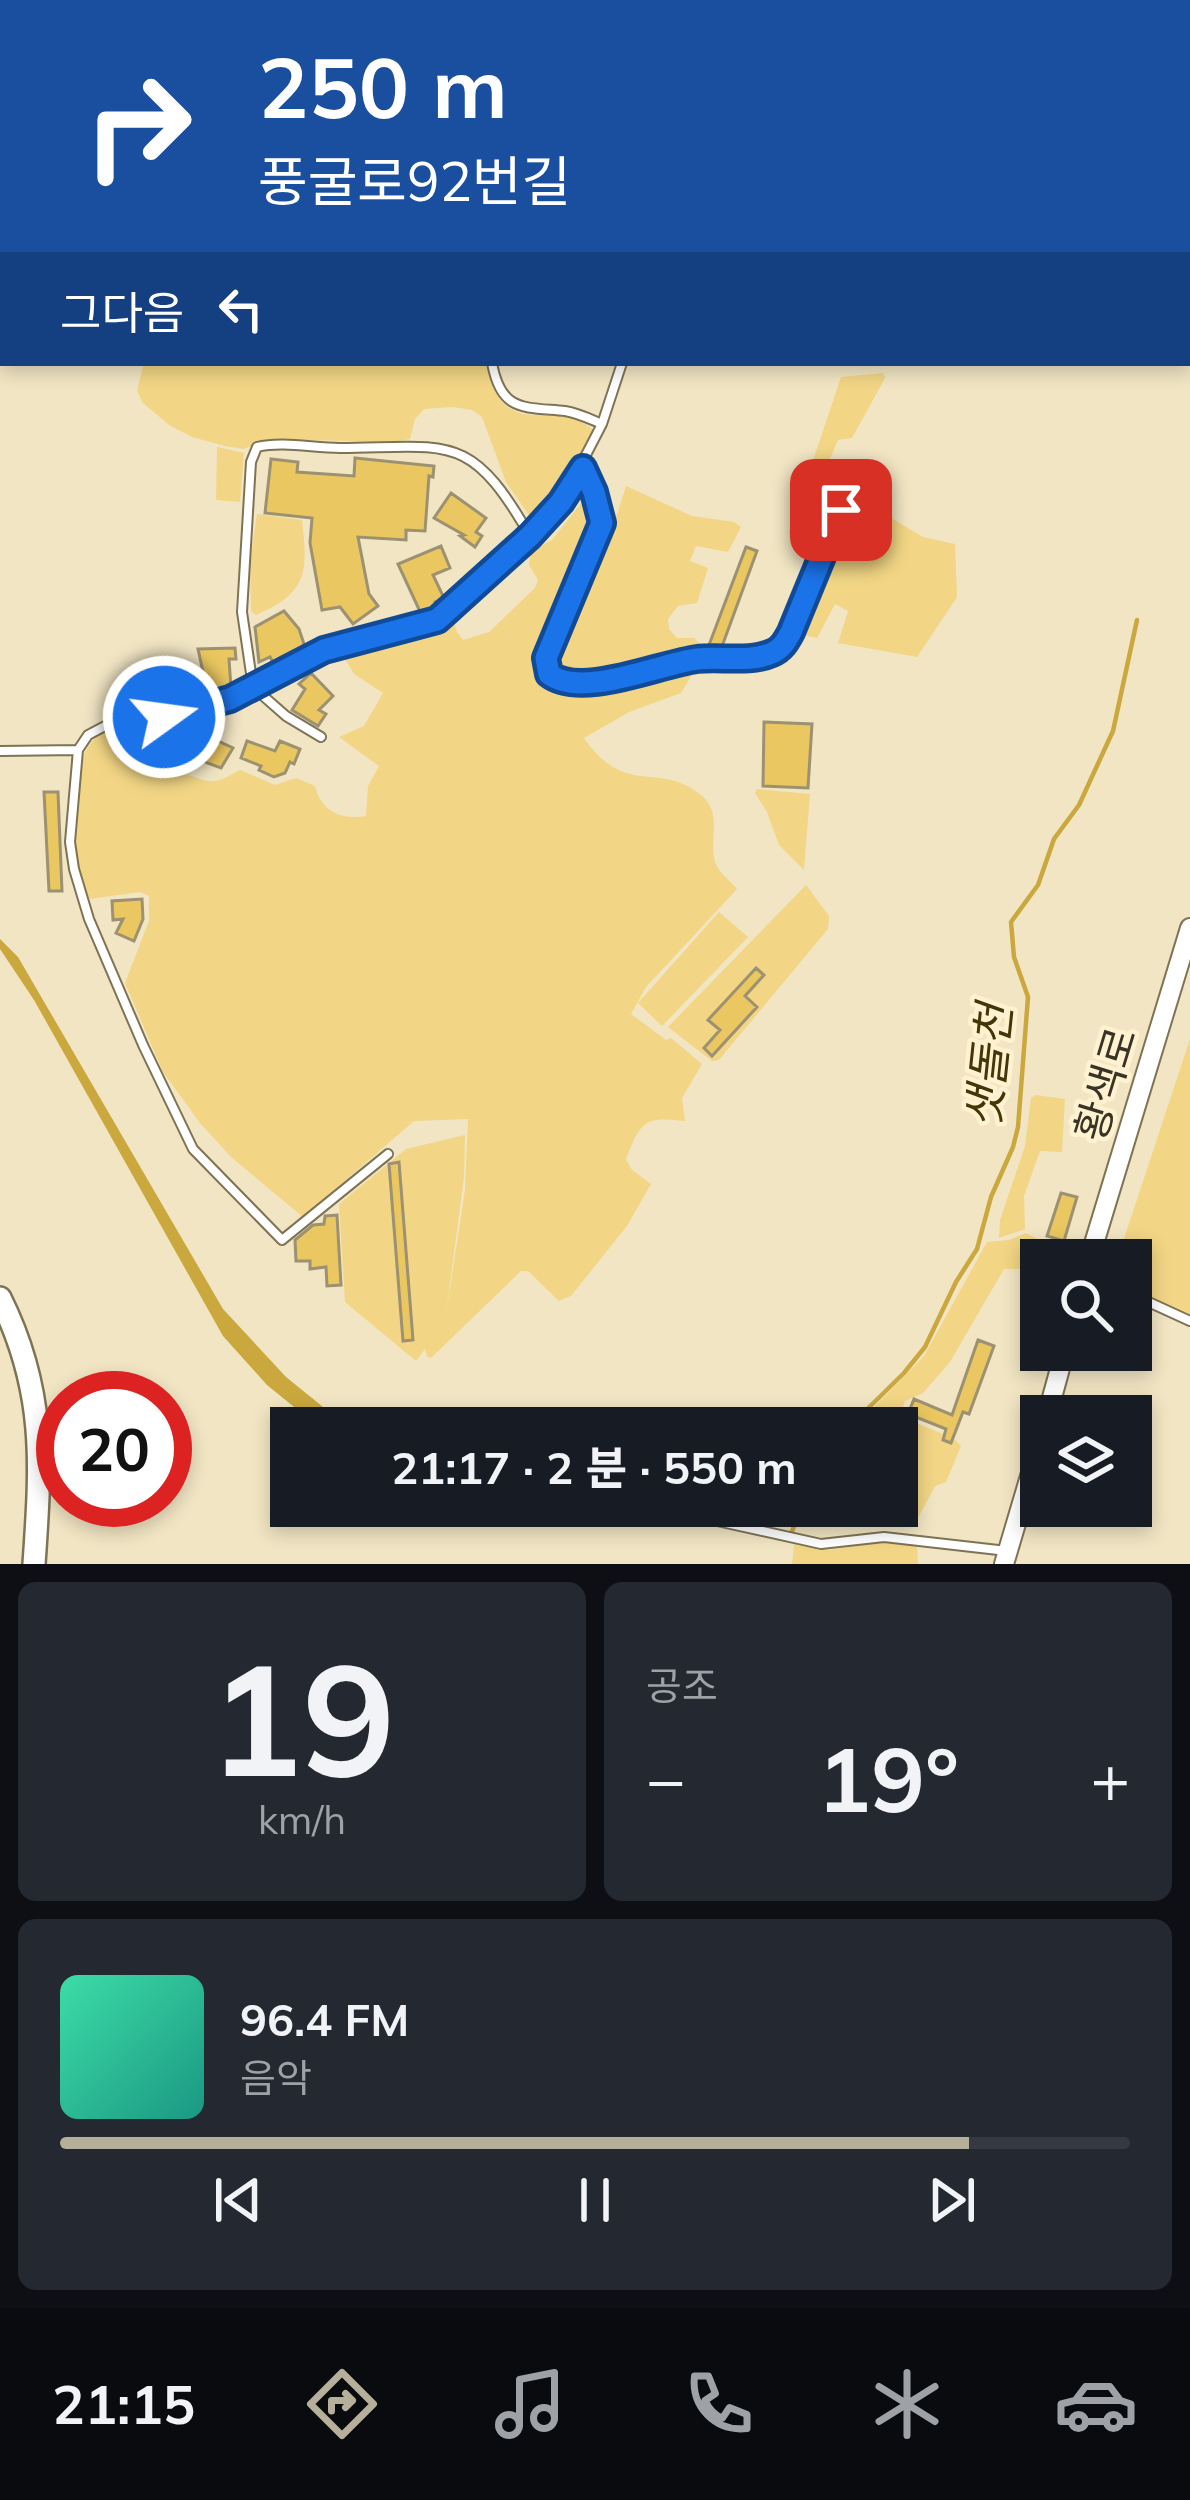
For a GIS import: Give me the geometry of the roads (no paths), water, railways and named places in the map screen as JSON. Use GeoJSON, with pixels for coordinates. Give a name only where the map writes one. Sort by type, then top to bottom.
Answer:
{"type":"FeatureCollection","features":[{"type":"Feature","properties":{"kind":"main road"},"geometry":{"type":"LineString","coordinates":[[0,1298],[28,1362],[36,1397],[41,1439],[34,1564]]}},
{"type":"Feature","properties":{"kind":"street","name":"황색로"},"geometry":{"type":"LineString","coordinates":[[1095,1239],[1190,928]]}},
{"type":"Feature","properties":{"kind":"street"},"geometry":{"type":"LineString","coordinates":[[1006,1558],[1020,1510]]}},
{"type":"Feature","properties":{"kind":"lane"},"geometry":{"type":"LineString","coordinates":[[493,366],[497,386],[513,403],[536,411],[570,412],[602,424]]}},
{"type":"Feature","properties":{"kind":"lane"},"geometry":{"type":"LineString","coordinates":[[388,1154],[282,1240],[200,1159],[143,1045],[78,886],[70,822],[77,750],[88,735],[105,726],[199,710],[324,650],[437,620],[561,502],[583,468],[621,366]]}},
{"type":"Feature","properties":{"kind":"lane"},"geometry":{"type":"LineString","coordinates":[[322,737],[286,716],[254,687],[244,638],[242,582],[250,462],[257,447],[428,445],[458,452],[472,458],[494,479],[530,536]]}},
{"type":"Feature","properties":{"kind":"lane"},"geometry":{"type":"LineString","coordinates":[[583,468],[602,523],[546,658],[549,674],[566,682],[608,680],[687,661],[766,656],[778,650],[791,632],[845,501]]}},
{"type":"Feature","properties":{"kind":"lane"},"geometry":{"type":"LineString","coordinates":[[0,751],[77,750]]}},
{"type":"Feature","properties":{"kind":"lane"},"geometry":{"type":"LineString","coordinates":[[1152,1304],[1190,1322]]}},
{"type":"Feature","properties":{"kind":"lane"},"geometry":{"type":"LineString","coordinates":[[739,1527],[836,1544],[894,1538],[1006,1558]]}},
{"type":"Feature","properties":{"kind":"waterway","name":"샛돌천"},"geometry":{"type":"LineString","coordinates":[[869,1407],[925,1347],[977,1249],[991,1197],[1013,1147],[1028,997],[1014,957],[1011,922],[1038,885],[1054,839],[1079,805],[1113,731],[1137,620]]}},
{"type":"Feature","properties":{"kind":"waterway","name":"샛돌천"},"geometry":{"type":"LineString","coordinates":[[791,1534],[794,1527]]}}]}
